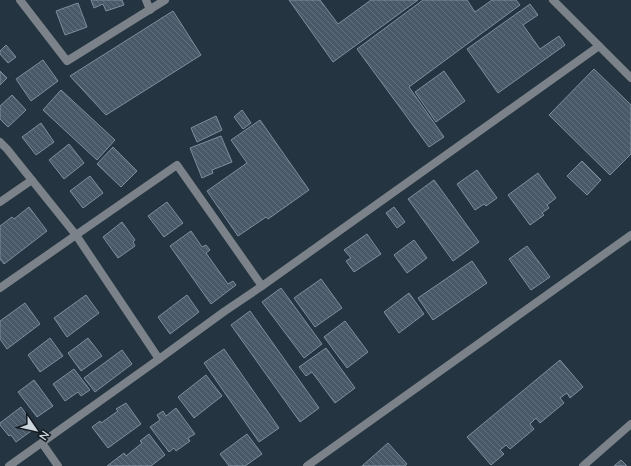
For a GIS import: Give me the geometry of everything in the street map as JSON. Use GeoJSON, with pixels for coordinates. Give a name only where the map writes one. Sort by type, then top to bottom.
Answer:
{"type":"FeatureCollection","features":[{"type":"Feature","properties":{"kind":"street"},"geometry":{"type":"LineString","coordinates":[[20,0],[67,62],[165,0]]}},
{"type":"Feature","properties":{"kind":"street"},"geometry":{"type":"LineString","coordinates":[[146,0],[150,10]]}},
{"type":"Feature","properties":{"kind":"street"},"geometry":{"type":"LineString","coordinates":[[553,0],[631,78]]}},
{"type":"Feature","properties":{"kind":"street"},"geometry":{"type":"LineString","coordinates":[[9,466],[599,46]]}},
{"type":"Feature","properties":{"kind":"street"},"geometry":{"type":"LineString","coordinates":[[0,142],[7,148],[76,235],[159,359]]}},
{"type":"Feature","properties":{"kind":"street"},"geometry":{"type":"LineString","coordinates":[[0,288],[177,165],[262,286]]}},
{"type":"Feature","properties":{"kind":"street"},"geometry":{"type":"LineString","coordinates":[[0,202],[32,180]]}},
{"type":"Feature","properties":{"kind":"street"},"geometry":{"type":"LineString","coordinates":[[307,466],[631,235]]}},
{"type":"Feature","properties":{"kind":"street"},"geometry":{"type":"LineString","coordinates":[[583,466],[631,424]]}},
{"type":"Feature","properties":{"kind":"street"},"geometry":{"type":"LineString","coordinates":[[42,443],[58,466]]}},
{"type":"Feature","properties":{"kind":"building"},"geometry":{"type":"Polygon","coordinates":[[[91,0],[122,0],[124,5],[106,11],[103,4],[94,8],[91,0]]]}},
{"type":"Feature","properties":{"kind":"building"},"geometry":{"type":"Polygon","coordinates":[[[289,0],[320,0],[338,24],[371,0],[418,0],[333,62],[289,0]]]}},
{"type":"Feature","properties":{"kind":"building"},"geometry":{"type":"Polygon","coordinates":[[[423,0],[467,0],[475,12],[492,0],[516,0],[520,5],[409,87],[444,137],[429,147],[357,49],[423,0]]]}},
{"type":"Feature","properties":{"kind":"building"},"geometry":{"type":"Polygon","coordinates":[[[78,3],[87,27],[65,35],[56,11],[78,3]]]}},
{"type":"Feature","properties":{"kind":"building"},"geometry":{"type":"Polygon","coordinates":[[[530,4],[538,15],[523,25],[540,49],[559,36],[565,45],[498,93],[467,49],[530,4]]]}},
{"type":"Feature","properties":{"kind":"building"},"geometry":{"type":"Polygon","coordinates":[[[173,11],[201,55],[106,115],[70,76],[173,11]]]}},
{"type":"Feature","properties":{"kind":"building"},"geometry":{"type":"Polygon","coordinates":[[[6,45],[16,57],[8,63],[0,54],[0,51],[6,45]]]}},
{"type":"Feature","properties":{"kind":"building"},"geometry":{"type":"Polygon","coordinates":[[[43,60],[58,81],[31,101],[16,79],[43,60]]]}},
{"type":"Feature","properties":{"kind":"building"},"geometry":{"type":"Polygon","coordinates":[[[594,69],[631,105],[631,154],[610,175],[549,115],[594,69]]]}},
{"type":"Feature","properties":{"kind":"building"},"geometry":{"type":"Polygon","coordinates":[[[0,71],[7,78],[0,85],[0,71]]]}},
{"type":"Feature","properties":{"kind":"building"},"geometry":{"type":"Polygon","coordinates":[[[444,71],[465,101],[436,122],[415,92],[444,71]]]}},
{"type":"Feature","properties":{"kind":"building"},"geometry":{"type":"Polygon","coordinates":[[[61,90],[115,140],[97,160],[43,110],[61,90]]]}},
{"type":"Feature","properties":{"kind":"building"},"geometry":{"type":"Polygon","coordinates":[[[12,95],[26,110],[8,127],[0,119],[0,106],[12,95]]]}},
{"type":"Feature","properties":{"kind":"building"},"geometry":{"type":"Polygon","coordinates":[[[242,110],[251,123],[243,129],[234,117],[242,110]]]}},
{"type":"Feature","properties":{"kind":"building"},"geometry":{"type":"Polygon","coordinates":[[[216,116],[222,130],[197,142],[191,128],[216,116]]]}},
{"type":"Feature","properties":{"kind":"building"},"geometry":{"type":"Polygon","coordinates":[[[260,120],[309,190],[268,219],[266,217],[238,236],[207,191],[247,163],[231,140],[260,120]]]}},
{"type":"Feature","properties":{"kind":"building"},"geometry":{"type":"Polygon","coordinates":[[[41,123],[54,142],[36,155],[22,137],[41,123]]]}},
{"type":"Feature","properties":{"kind":"building"},"geometry":{"type":"Polygon","coordinates":[[[221,136],[232,162],[212,170],[213,173],[202,178],[190,148],[221,136]]]}},
{"type":"Feature","properties":{"kind":"building"},"geometry":{"type":"Polygon","coordinates":[[[69,144],[84,163],[64,179],[49,160],[69,144]]]}},
{"type":"Feature","properties":{"kind":"building"},"geometry":{"type":"Polygon","coordinates":[[[113,147],[137,171],[121,187],[97,164],[113,147]]]}},
{"type":"Feature","properties":{"kind":"building"},"geometry":{"type":"Polygon","coordinates":[[[582,161],[601,180],[587,195],[567,176],[582,161]]]}},
{"type":"Feature","properties":{"kind":"building"},"geometry":{"type":"Polygon","coordinates":[[[477,170],[497,198],[486,206],[484,204],[475,210],[457,184],[477,170]]]}},
{"type":"Feature","properties":{"kind":"building"},"geometry":{"type":"Polygon","coordinates":[[[538,173],[556,198],[547,205],[549,208],[542,213],[544,215],[530,225],[508,195],[538,173]]]}},
{"type":"Feature","properties":{"kind":"building"},"geometry":{"type":"Polygon","coordinates":[[[90,176],[103,193],[83,208],[70,191],[90,176]]]}},
{"type":"Feature","properties":{"kind":"building"},"geometry":{"type":"Polygon","coordinates":[[[434,180],[479,242],[453,261],[408,199],[434,180]]]}},
{"type":"Feature","properties":{"kind":"building"},"geometry":{"type":"Polygon","coordinates":[[[167,202],[183,223],[164,237],[148,216],[167,202]]]}},
{"type":"Feature","properties":{"kind":"building"},"geometry":{"type":"Polygon","coordinates":[[[29,207],[47,231],[4,264],[0,259],[0,226],[12,217],[14,219],[29,207]]]}},
{"type":"Feature","properties":{"kind":"building"},"geometry":{"type":"Polygon","coordinates":[[[394,207],[405,222],[397,228],[386,213],[394,207]]]}},
{"type":"Feature","properties":{"kind":"building"},"geometry":{"type":"Polygon","coordinates":[[[122,222],[135,240],[133,242],[135,246],[118,258],[103,237],[122,222]]]}},
{"type":"Feature","properties":{"kind":"building"},"geometry":{"type":"Polygon","coordinates":[[[191,231],[202,247],[206,245],[210,250],[206,253],[228,284],[233,281],[236,285],[211,304],[170,246],[191,231]]]}},
{"type":"Feature","properties":{"kind":"building"},"geometry":{"type":"Polygon","coordinates":[[[367,234],[381,254],[354,272],[346,261],[351,258],[344,250],[367,234]]]}},
{"type":"Feature","properties":{"kind":"building"},"geometry":{"type":"Polygon","coordinates":[[[414,240],[427,258],[407,273],[394,255],[414,240]]]}},
{"type":"Feature","properties":{"kind":"building"},"geometry":{"type":"Polygon","coordinates":[[[527,246],[550,277],[531,290],[509,259],[527,246]]]}},
{"type":"Feature","properties":{"kind":"building"},"geometry":{"type":"Polygon","coordinates":[[[472,261],[487,283],[433,320],[418,298],[472,261]]]}},
{"type":"Feature","properties":{"kind":"building"},"geometry":{"type":"Polygon","coordinates":[[[321,279],[342,308],[315,327],[294,298],[321,279]]]}},
{"type":"Feature","properties":{"kind":"building"},"geometry":{"type":"Polygon","coordinates":[[[281,288],[322,344],[304,358],[262,302],[281,288]]]}},
{"type":"Feature","properties":{"kind":"building"},"geometry":{"type":"Polygon","coordinates":[[[409,293],[424,314],[399,333],[384,312],[409,293]]]}},
{"type":"Feature","properties":{"kind":"building"},"geometry":{"type":"Polygon","coordinates":[[[86,295],[99,313],[67,337],[54,318],[86,295]]]}},
{"type":"Feature","properties":{"kind":"building"},"geometry":{"type":"Polygon","coordinates":[[[187,295],[199,312],[170,334],[158,317],[187,295]]]}},
{"type":"Feature","properties":{"kind":"building"},"geometry":{"type":"Polygon","coordinates":[[[25,303],[40,324],[7,349],[0,339],[0,321],[25,303]]]}},
{"type":"Feature","properties":{"kind":"building"},"geometry":{"type":"Polygon","coordinates":[[[250,311],[319,408],[300,422],[231,325],[250,311]]]}},
{"type":"Feature","properties":{"kind":"building"},"geometry":{"type":"Polygon","coordinates":[[[345,321],[368,352],[347,368],[324,337],[345,321]]]}},
{"type":"Feature","properties":{"kind":"building"},"geometry":{"type":"Polygon","coordinates":[[[50,338],[63,356],[40,372],[28,355],[50,338]]]}},
{"type":"Feature","properties":{"kind":"building"},"geometry":{"type":"Polygon","coordinates":[[[88,338],[102,356],[81,371],[68,353],[88,338]]]}},
{"type":"Feature","properties":{"kind":"building"},"geometry":{"type":"Polygon","coordinates":[[[326,348],[355,388],[335,403],[312,372],[306,376],[299,367],[326,348]]]}},
{"type":"Feature","properties":{"kind":"building"},"geometry":{"type":"Polygon","coordinates":[[[224,349],[279,428],[259,442],[204,363],[224,349]]]}},
{"type":"Feature","properties":{"kind":"building"},"geometry":{"type":"Polygon","coordinates":[[[122,350],[132,364],[95,392],[84,378],[122,350]]]}},
{"type":"Feature","properties":{"kind":"building"},"geometry":{"type":"Polygon","coordinates":[[[560,360],[583,387],[570,398],[567,393],[560,398],[564,403],[540,423],[536,418],[530,424],[534,429],[510,449],[506,445],[500,450],[504,454],[491,465],[467,437],[560,360]]]}},
{"type":"Feature","properties":{"kind":"building"},"geometry":{"type":"Polygon","coordinates":[[[74,369],[90,390],[81,396],[78,392],[65,401],[53,384],[74,369]]]}},
{"type":"Feature","properties":{"kind":"building"},"geometry":{"type":"Polygon","coordinates":[[[206,375],[222,396],[194,418],[178,397],[206,375]]]}},
{"type":"Feature","properties":{"kind":"building"},"geometry":{"type":"Polygon","coordinates":[[[34,380],[53,406],[37,417],[18,392],[34,380]]]}},
{"type":"Feature","properties":{"kind":"building"},"geometry":{"type":"Polygon","coordinates":[[[126,403],[141,424],[108,448],[92,427],[100,421],[101,423],[118,411],[116,409],[126,403]]]}},
{"type":"Feature","properties":{"kind":"building"},"geometry":{"type":"Polygon","coordinates":[[[21,407],[31,421],[29,422],[34,429],[16,442],[11,435],[9,436],[0,423],[21,407]]]}},
{"type":"Feature","properties":{"kind":"building"},"geometry":{"type":"Polygon","coordinates":[[[176,408],[195,434],[188,438],[190,441],[176,451],[174,448],[169,452],[150,427],[160,420],[157,415],[163,411],[166,416],[176,408]]]}},
{"type":"Feature","properties":{"kind":"building"},"geometry":{"type":"Polygon","coordinates":[[[149,434],[165,455],[151,466],[107,466],[124,453],[126,456],[142,443],[140,441],[149,434]]]}},
{"type":"Feature","properties":{"kind":"building"},"geometry":{"type":"Polygon","coordinates":[[[247,434],[262,454],[245,466],[229,466],[220,454],[247,434]]]}},
{"type":"Feature","properties":{"kind":"building"},"geometry":{"type":"Polygon","coordinates":[[[388,443],[407,464],[405,466],[362,466],[388,443]]]}},
{"type":"Feature","properties":{"kind":"building"},"geometry":{"type":"Polygon","coordinates":[[[621,460],[627,466],[614,466],[621,460]]]}}]}
